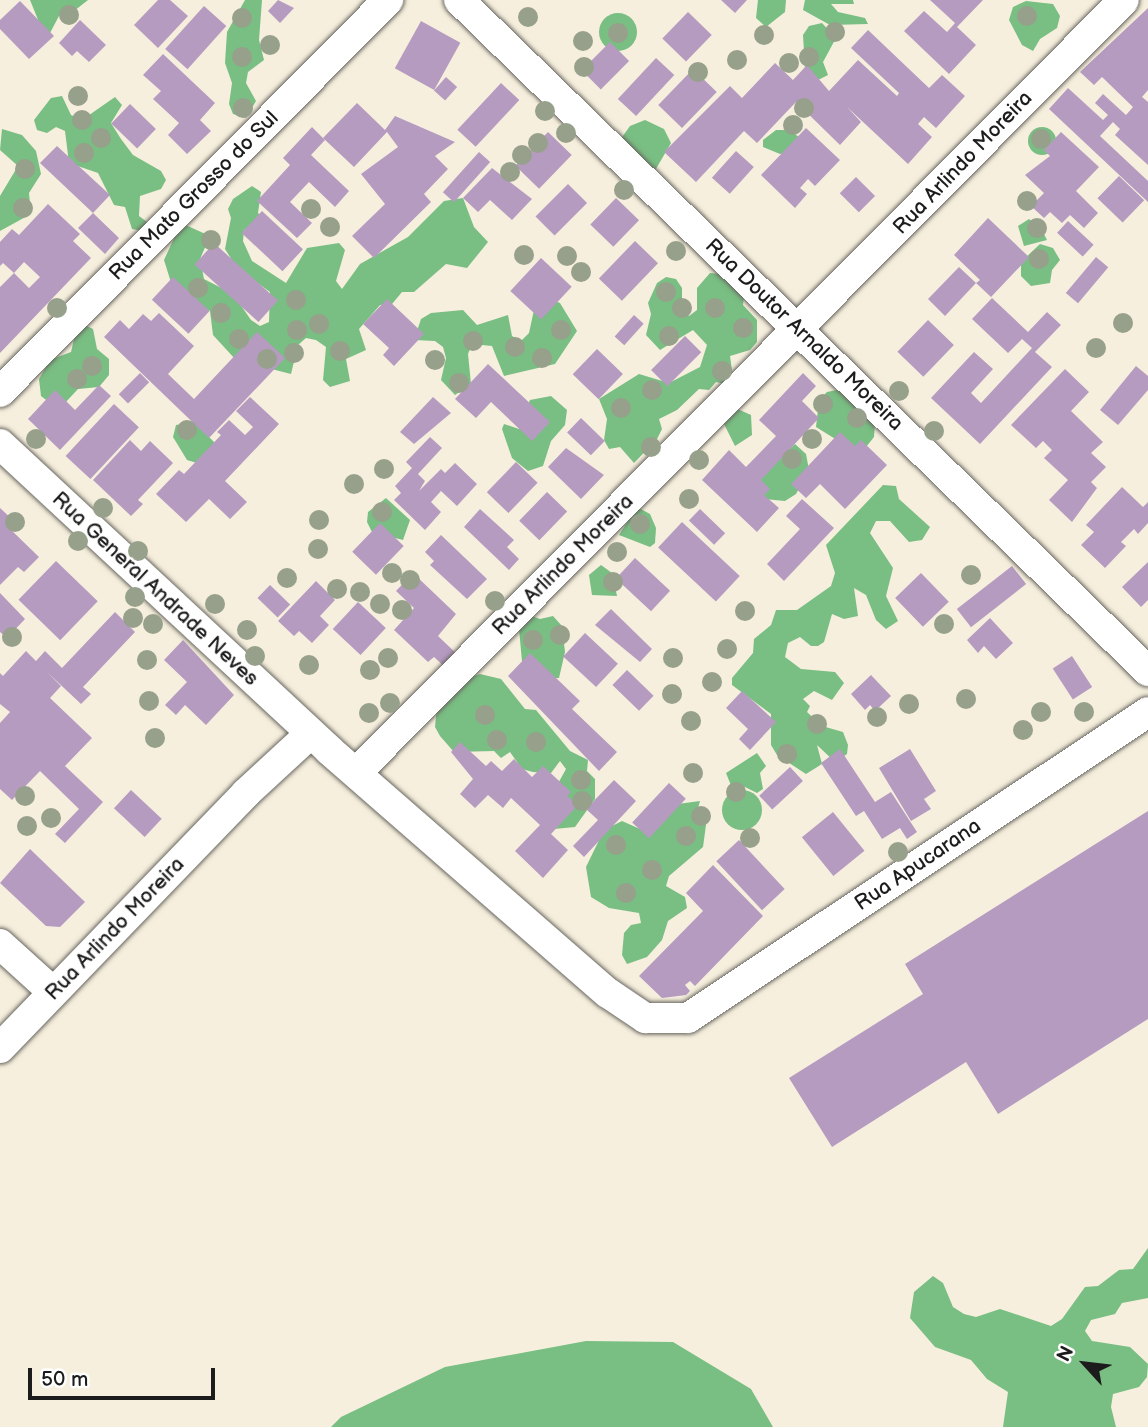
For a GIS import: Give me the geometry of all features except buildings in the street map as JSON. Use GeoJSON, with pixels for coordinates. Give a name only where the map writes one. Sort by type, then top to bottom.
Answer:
{"type":"FeatureCollection","features":[{"type":"Feature","properties":{"kind":"street","name":"Rua Mato Grosso do Sul"},"geometry":{"type":"LineString","coordinates":[[0,392],[388,0]]}},
{"type":"Feature","properties":{"kind":"street","name":"Rua Doutor Arnaldo Moreira"},"geometry":{"type":"LineString","coordinates":[[459,0],[1148,671]]}},
{"type":"Feature","properties":{"kind":"street","name":"Rua Arlindo Moreira"},"geometry":{"type":"LineString","coordinates":[[357,772],[1124,0]]}},
{"type":"Feature","properties":{"kind":"street","name":"Rua General Andrade Neves"},"geometry":{"type":"LineString","coordinates":[[0,444],[311,733]]}},
{"type":"Feature","properties":{"kind":"street","name":"Rua Apucarana"},"geometry":{"type":"LineString","coordinates":[[357,772],[608,993],[645,1018],[688,1018],[1148,712]]}},
{"type":"Feature","properties":{"kind":"street","name":"Rua Arlindo Moreira"},"geometry":{"type":"LineString","coordinates":[[0,1048],[246,793],[311,733]]}},
{"type":"Feature","properties":{"kind":"street"},"geometry":{"type":"LineString","coordinates":[[311,733],[357,772]]}},
{"type":"Feature","properties":{"kind":"street"},"geometry":{"type":"LineString","coordinates":[[0,944],[53,992]]}},
{"type":"Feature","properties":{"kind":"green space"},"geometry":{"type":"Polygon","coordinates":[[[30,0],[88,0],[69,15],[60,14],[50,33],[41,27],[30,0]]]}},
{"type":"Feature","properties":{"kind":"green space"},"geometry":{"type":"Polygon","coordinates":[[[245,0],[262,0],[259,40],[264,60],[248,72],[246,83],[256,101],[246,118],[233,114],[229,104],[232,83],[225,63],[227,32],[245,0]]]}},
{"type":"Feature","properties":{"kind":"green space"},"geometry":{"type":"Polygon","coordinates":[[[758,0],[786,0],[785,12],[766,27],[756,18],[758,0]]]}},
{"type":"Feature","properties":{"kind":"green space"},"geometry":{"type":"Polygon","coordinates":[[[805,0],[853,0],[854,4],[831,4],[838,12],[865,18],[868,24],[830,25],[803,10],[805,0]]]}},
{"type":"Feature","properties":{"kind":"green space"},"geometry":{"type":"Polygon","coordinates":[[[1026,1],[1053,4],[1060,16],[1057,28],[1040,39],[1033,51],[1022,45],[1009,20],[1013,7],[1026,1]]]}},
{"type":"Feature","properties":{"kind":"green space"},"geometry":{"type":"Polygon","coordinates":[[[618,13],[631,19],[637,32],[631,45],[618,51],[605,45],[599,32],[605,19],[618,13]]]}},
{"type":"Feature","properties":{"kind":"green space"},"geometry":{"type":"Polygon","coordinates":[[[822,23],[836,38],[823,62],[828,75],[818,80],[805,69],[803,35],[809,26],[822,23]]]}},
{"type":"Feature","properties":{"kind":"green space"},"geometry":{"type":"Polygon","coordinates":[[[62,96],[71,115],[82,120],[115,97],[122,105],[111,123],[133,155],[161,171],[166,180],[161,189],[140,196],[139,216],[147,222],[143,231],[132,229],[125,207],[114,205],[98,173],[69,163],[65,131],[56,127],[47,133],[37,130],[34,120],[51,98],[62,96]]]}},
{"type":"Feature","properties":{"kind":"green space"},"geometry":{"type":"Polygon","coordinates":[[[645,120],[664,129],[671,143],[653,174],[620,140],[630,126],[645,120]]]}},
{"type":"Feature","properties":{"kind":"green space"},"geometry":{"type":"Polygon","coordinates":[[[1042,127],[1052,131],[1056,141],[1052,151],[1042,155],[1032,151],[1028,141],[1032,131],[1042,127]]]}},
{"type":"Feature","properties":{"kind":"green space"},"geometry":{"type":"Polygon","coordinates":[[[2,129],[22,135],[36,151],[41,174],[29,193],[31,214],[0,231],[0,196],[18,166],[0,150],[2,129]]]}},
{"type":"Feature","properties":{"kind":"green space"},"geometry":{"type":"Polygon","coordinates":[[[776,130],[790,130],[800,138],[791,152],[780,154],[763,147],[763,140],[776,130]]]}},
{"type":"Feature","properties":{"kind":"green space"},"geometry":{"type":"Polygon","coordinates":[[[252,186],[261,192],[258,213],[266,220],[244,230],[243,241],[252,261],[286,283],[307,248],[339,243],[345,250],[336,281],[342,289],[360,264],[408,237],[444,201],[463,198],[474,227],[488,242],[467,268],[446,264],[414,292],[402,292],[392,304],[380,305],[359,329],[366,350],[346,359],[350,381],[330,387],[323,380],[326,347],[316,340],[306,338],[298,345],[291,374],[236,360],[213,335],[210,311],[174,292],[164,260],[181,223],[210,236],[200,259],[204,279],[233,294],[251,320],[260,326],[269,322],[270,292],[237,268],[225,249],[231,218],[228,209],[233,199],[252,186]]]}},
{"type":"Feature","properties":{"kind":"green space"},"geometry":{"type":"Polygon","coordinates":[[[1029,219],[1042,230],[1047,240],[1024,246],[1018,226],[1029,219]]]}},
{"type":"Feature","properties":{"kind":"green space"},"geometry":{"type":"Polygon","coordinates":[[[1040,244],[1053,248],[1060,260],[1052,270],[1050,283],[1031,286],[1021,276],[1021,262],[1040,244]]]}},
{"type":"Feature","properties":{"kind":"green space"},"geometry":{"type":"Polygon","coordinates":[[[710,273],[720,274],[744,296],[743,305],[757,320],[757,342],[750,350],[730,356],[733,377],[726,384],[716,382],[709,390],[699,389],[677,410],[659,419],[662,429],[657,439],[634,463],[620,447],[609,449],[604,440],[607,419],[599,399],[639,374],[669,383],[700,367],[707,345],[693,330],[660,350],[646,335],[651,314],[648,303],[657,283],[666,277],[676,279],[682,288],[682,308],[689,316],[697,310],[697,288],[710,273]]]}},
{"type":"Feature","properties":{"kind":"green space"},"geometry":{"type":"Polygon","coordinates":[[[550,299],[560,303],[577,331],[555,364],[504,376],[492,346],[472,344],[468,354],[471,384],[455,395],[441,380],[446,358],[443,347],[435,341],[414,340],[421,319],[431,313],[463,310],[477,325],[508,315],[512,336],[521,341],[529,333],[534,310],[550,299]]]}},
{"type":"Feature","properties":{"kind":"green space"},"geometry":{"type":"Polygon","coordinates":[[[83,324],[93,329],[97,349],[109,359],[109,375],[99,387],[78,389],[64,404],[54,406],[41,396],[39,379],[50,360],[71,352],[76,331],[83,324]]]}},
{"type":"Feature","properties":{"kind":"green space"},"geometry":{"type":"Polygon","coordinates":[[[841,389],[875,423],[874,437],[866,447],[845,445],[816,427],[819,400],[827,392],[841,389]]]}},
{"type":"Feature","properties":{"kind":"green space"},"geometry":{"type":"Polygon","coordinates":[[[551,396],[567,410],[565,425],[551,441],[543,466],[528,471],[512,458],[502,429],[504,424],[519,429],[530,400],[551,396]]]}},
{"type":"Feature","properties":{"kind":"green space"},"geometry":{"type":"Polygon","coordinates":[[[733,407],[751,415],[752,435],[735,446],[723,422],[733,407]]]}},
{"type":"Feature","properties":{"kind":"green space"},"geometry":{"type":"Polygon","coordinates":[[[194,422],[219,447],[197,463],[187,460],[173,437],[176,425],[194,422]]]}},
{"type":"Feature","properties":{"kind":"green space"},"geometry":{"type":"Polygon","coordinates":[[[795,444],[806,454],[809,470],[796,494],[785,501],[764,499],[760,476],[795,444]]]}},
{"type":"Feature","properties":{"kind":"green space"},"geometry":{"type":"Polygon","coordinates":[[[883,485],[896,486],[899,499],[930,527],[922,540],[909,542],[890,521],[876,521],[870,533],[893,568],[886,596],[898,621],[886,629],[876,620],[866,595],[854,588],[858,616],[844,619],[832,614],[824,642],[818,646],[811,646],[800,637],[788,643],[785,657],[801,669],[835,672],[844,683],[832,700],[814,691],[803,699],[810,706],[807,712],[822,726],[843,732],[848,745],[847,754],[835,762],[817,745],[822,764],[806,774],[777,755],[771,745],[771,714],[732,685],[732,678],[753,653],[754,639],[771,625],[776,610],[797,610],[831,586],[835,573],[826,545],[883,485]]]}},
{"type":"Feature","properties":{"kind":"green space"},"geometry":{"type":"Polygon","coordinates":[[[386,498],[410,520],[403,540],[372,532],[367,522],[368,512],[386,498]]]}},
{"type":"Feature","properties":{"kind":"green space"},"geometry":{"type":"Polygon","coordinates":[[[637,507],[650,514],[656,528],[655,543],[650,547],[619,535],[637,507]]]}},
{"type":"Feature","properties":{"kind":"green space"},"geometry":{"type":"Polygon","coordinates":[[[601,565],[612,573],[617,596],[592,595],[589,575],[601,565]]]}},
{"type":"Feature","properties":{"kind":"green space"},"geometry":{"type":"Polygon","coordinates":[[[527,614],[540,619],[553,616],[562,626],[565,652],[559,678],[552,678],[522,661],[519,629],[527,614]]]}},
{"type":"Feature","properties":{"kind":"green space"},"geometry":{"type":"Polygon","coordinates":[[[480,674],[501,679],[525,709],[536,710],[570,751],[588,760],[587,771],[595,779],[595,799],[575,827],[554,829],[550,798],[566,769],[560,761],[551,773],[533,772],[522,769],[510,752],[501,758],[494,751],[454,752],[440,736],[435,727],[437,706],[470,677],[480,674]]]}},
{"type":"Feature","properties":{"kind":"green space"},"geometry":{"type":"Polygon","coordinates":[[[757,753],[766,766],[760,773],[763,789],[757,793],[745,787],[732,788],[726,773],[757,753]]]}},
{"type":"Feature","properties":{"kind":"green space"},"geometry":{"type":"Polygon","coordinates":[[[742,790],[756,796],[762,810],[756,824],[742,830],[728,824],[722,810],[728,796],[742,790]]]}},
{"type":"Feature","properties":{"kind":"green space"},"geometry":{"type":"Polygon","coordinates":[[[700,801],[697,812],[706,825],[703,847],[669,876],[666,886],[685,897],[687,908],[668,921],[662,940],[647,957],[627,964],[622,955],[624,933],[631,925],[641,923],[639,913],[609,908],[591,897],[586,867],[604,830],[622,821],[640,829],[678,804],[700,801]]]}},
{"type":"Feature","properties":{"kind":"green space"},"geometry":{"type":"Polygon","coordinates":[[[1148,1248],[1148,1298],[1122,1303],[1115,1314],[1091,1320],[1085,1331],[1092,1341],[1130,1347],[1148,1364],[1147,1377],[1139,1387],[1113,1394],[1111,1407],[1116,1427],[1003,1427],[1008,1392],[987,1379],[971,1360],[935,1347],[910,1318],[914,1292],[933,1276],[943,1283],[953,1307],[964,1314],[976,1317],[1000,1309],[1051,1326],[1062,1319],[1085,1287],[1098,1286],[1119,1270],[1133,1269],[1148,1248]]]}},
{"type":"Feature","properties":{"kind":"green space"},"geometry":{"type":"Polygon","coordinates":[[[586,1341],[673,1342],[751,1389],[773,1427],[331,1427],[341,1417],[445,1367],[586,1341]]]}}]}
